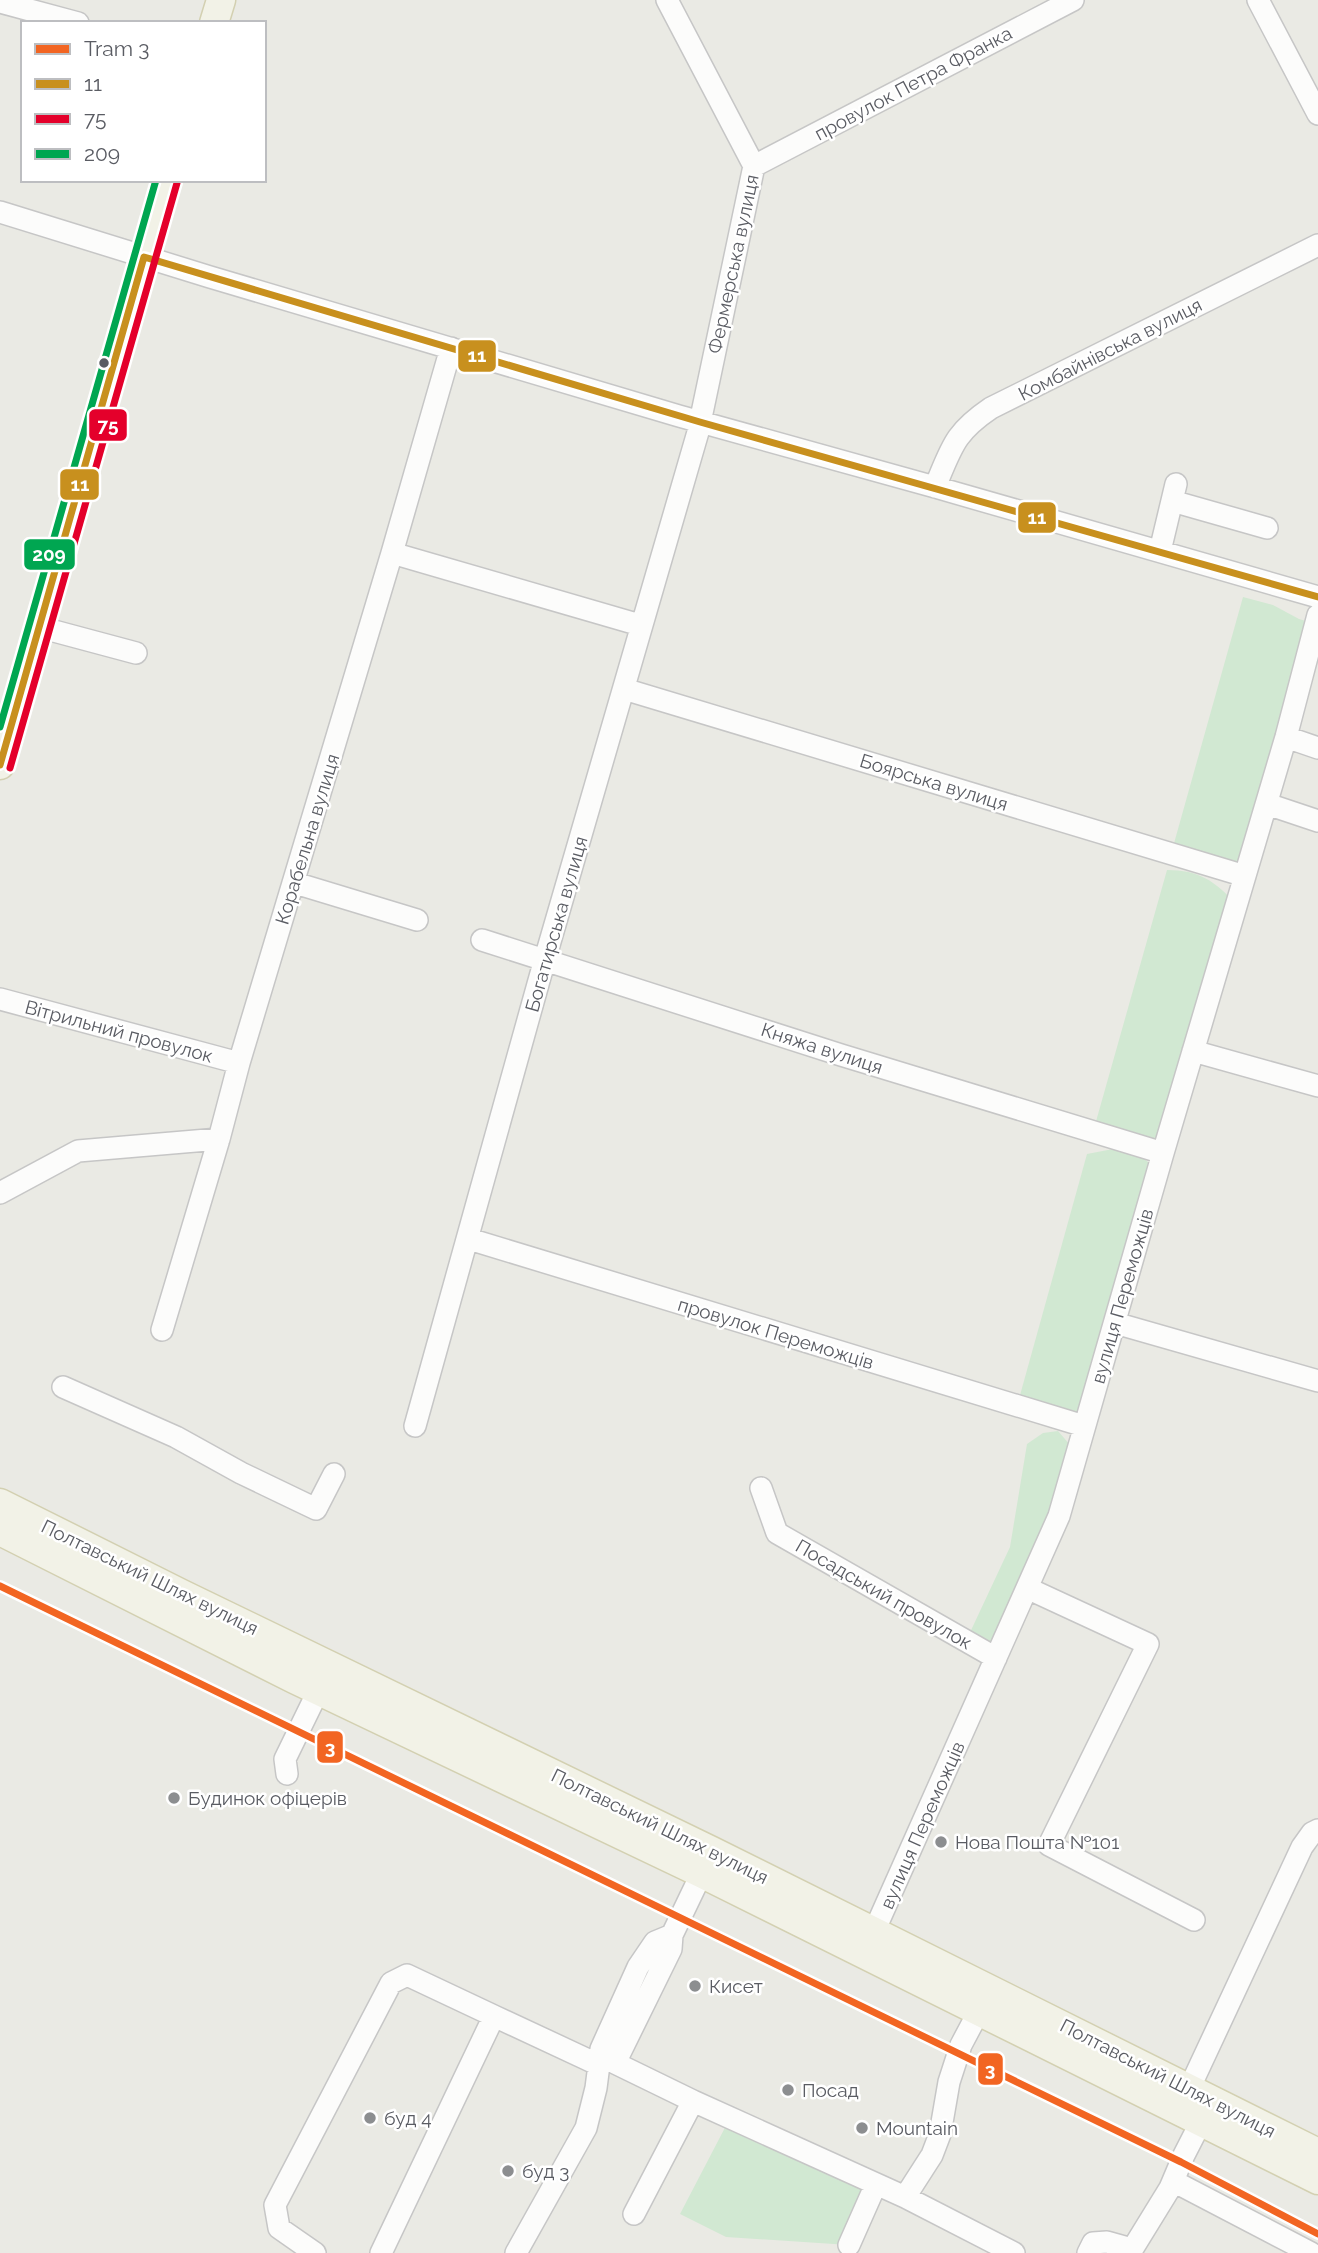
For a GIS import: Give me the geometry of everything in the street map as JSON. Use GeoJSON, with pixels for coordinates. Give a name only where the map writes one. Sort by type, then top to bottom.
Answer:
{"type":"FeatureCollection","features":[{"type":"Feature","properties":{"kind":"main road"},"geometry":{"type":"LineString","coordinates":[[215,21],[221,0]]}},
{"type":"Feature","properties":{"kind":"main road"},"geometry":{"type":"LineString","coordinates":[[0,765],[166,182]]}},
{"type":"Feature","properties":{"kind":"main road","name":"Полтавський Шлях вулиця"},"geometry":{"type":"LineString","coordinates":[[0,1503],[324,1678]]}},
{"type":"Feature","properties":{"kind":"main road","name":"Полтавський Шлях вулиця"},"geometry":{"type":"LineString","coordinates":[[0,1531],[324,1678],[1201,2104],[1318,2180]]}},
{"type":"Feature","properties":{"kind":"main road","name":"Полтавський Шлях вулиця"},"geometry":{"type":"LineString","coordinates":[[869,1942],[979,2011],[1318,2153]]}},
{"type":"Feature","properties":{"kind":"street","name":"Фермерська вулиця"},"geometry":{"type":"LineString","coordinates":[[667,0],[754,166],[700,422]]}},
{"type":"Feature","properties":{"kind":"street","name":"провулок Петра Франка"},"geometry":{"type":"LineString","coordinates":[[754,166],[1073,0]]}},
{"type":"Feature","properties":{"kind":"street"},"geometry":{"type":"LineString","coordinates":[[1258,0],[1318,114]]}},
{"type":"Feature","properties":{"kind":"street"},"geometry":{"type":"LineString","coordinates":[[0,2],[71,21]]}},
{"type":"Feature","properties":{"kind":"street"},"geometry":{"type":"LineString","coordinates":[[0,212],[700,422],[935,486],[1318,597]]}},
{"type":"Feature","properties":{"kind":"street","name":"Комбайнівська вулиця"},"geometry":{"type":"LineString","coordinates":[[935,486],[955,440],[970,422],[991,408],[1318,245]]}},
{"type":"Feature","properties":{"kind":"street","name":"Корабельна вулиця"},"geometry":{"type":"LineString","coordinates":[[162,1330],[451,348]]}},
{"type":"Feature","properties":{"kind":"street","name":"Богатирська вулиця"},"geometry":{"type":"LineString","coordinates":[[415,1426],[545,959],[700,422]]}},
{"type":"Feature","properties":{"kind":"street"},"geometry":{"type":"LineString","coordinates":[[1160,551],[1174,492],[1267,527]]}},
{"type":"Feature","properties":{"kind":"street"},"geometry":{"type":"LineString","coordinates":[[392,553],[640,625]]}},
{"type":"Feature","properties":{"kind":"street","name":"вулиця Переможців"},"geometry":{"type":"LineString","coordinates":[[869,1942],[1059,1516],[1267,804],[1318,615]]}},
{"type":"Feature","properties":{"kind":"street"},"geometry":{"type":"LineString","coordinates":[[39,627],[136,653]]}},
{"type":"Feature","properties":{"kind":"street","name":"Боярська вулиця"},"geometry":{"type":"LineString","coordinates":[[624,689],[1245,876]]}},
{"type":"Feature","properties":{"kind":"street"},"geometry":{"type":"LineString","coordinates":[[1286,737],[1318,748]]}},
{"type":"Feature","properties":{"kind":"street"},"geometry":{"type":"LineString","coordinates":[[1267,804],[1318,821]]}},
{"type":"Feature","properties":{"kind":"street"},"geometry":{"type":"LineString","coordinates":[[295,883],[417,920]]}},
{"type":"Feature","properties":{"kind":"street","name":"Княжа вулиця"},"geometry":{"type":"LineString","coordinates":[[482,940],[841,1055],[1163,1153]]}},
{"type":"Feature","properties":{"kind":"street","name":"Вітрильний провулок"},"geometry":{"type":"LineString","coordinates":[[0,999],[239,1063]]}},
{"type":"Feature","properties":{"kind":"street"},"geometry":{"type":"LineString","coordinates":[[1193,1051],[1318,1086]]}},
{"type":"Feature","properties":{"kind":"street"},"geometry":{"type":"LineString","coordinates":[[0,1194],[78,1151],[219,1139]]}},
{"type":"Feature","properties":{"kind":"street","name":"провулок Переможців"},"geometry":{"type":"LineString","coordinates":[[469,1239],[1084,1426]]}},
{"type":"Feature","properties":{"kind":"street"},"geometry":{"type":"LineString","coordinates":[[1115,1323],[1318,1381]]}},
{"type":"Feature","properties":{"kind":"street"},"geometry":{"type":"LineString","coordinates":[[63,1387],[176,1437],[316,1510],[334,1474]]}},
{"type":"Feature","properties":{"kind":"street","name":"Посадський провулок"},"geometry":{"type":"LineString","coordinates":[[761,1488],[777,1533],[996,1658]]}},
{"type":"Feature","properties":{"kind":"street"},"geometry":{"type":"LineString","coordinates":[[1027,1588],[1148,1644],[1049,1845],[1194,1920]]}},
{"type":"Feature","properties":{"kind":"street"},"geometry":{"type":"LineString","coordinates":[[287,1774],[285,1759],[324,1678]]}},
{"type":"Feature","properties":{"kind":"street"},"geometry":{"type":"LineString","coordinates":[[1088,2253],[1093,2243],[1107,2242],[1131,2251],[1173,2181],[1302,1847],[1312,1833],[1318,1830]]}},
{"type":"Feature","properties":{"kind":"street"},"geometry":{"type":"LineString","coordinates":[[707,1862],[672,1934],[671,1949],[615,2063],[905,2197],[1014,2253]]}},
{"type":"Feature","properties":{"kind":"street"},"geometry":{"type":"LineString","coordinates":[[516,2253],[586,2128],[596,2088],[601,2049],[638,1967],[655,1942],[672,1934]]}},
{"type":"Feature","properties":{"kind":"street"},"geometry":{"type":"LineString","coordinates":[[315,2253],[279,2228],[275,2205],[391,1983],[407,1975],[599,2065]]}},
{"type":"Feature","properties":{"kind":"street"},"geometry":{"type":"LineString","coordinates":[[905,2197],[932,2155],[940,2134],[948,2082],[961,2045],[979,2011]]}},
{"type":"Feature","properties":{"kind":"street"},"geometry":{"type":"LineString","coordinates":[[382,2253],[494,2016]]}},
{"type":"Feature","properties":{"kind":"street"},"geometry":{"type":"LineString","coordinates":[[634,2214],[693,2101]]}},
{"type":"Feature","properties":{"kind":"street"},"geometry":{"type":"LineString","coordinates":[[1173,2181],[1311,2253]]}},
{"type":"Feature","properties":{"kind":"street"},"geometry":{"type":"LineString","coordinates":[[849,2245],[876,2184]]}},
{"type":"Feature","properties":{"kind":"green space"},"geometry":{"type":"Polygon","coordinates":[[[1243,597],[1273,605],[1299,619],[1316,624],[1245,876],[1171,854],[1243,597]]]}},
{"type":"Feature","properties":{"kind":"green space"},"geometry":{"type":"Polygon","coordinates":[[[1167,870],[1188,872],[1206,878],[1236,904],[1163,1153],[1093,1132],[1167,870]]]}},
{"type":"Feature","properties":{"kind":"green space"},"geometry":{"type":"Polygon","coordinates":[[[1113,1149],[1143,1158],[1158,1170],[1090,1405],[1066,1420],[1017,1406],[1087,1154],[1113,1149]]]}},
{"type":"Feature","properties":{"kind":"green space"},"geometry":{"type":"Polygon","coordinates":[[[1058,1431],[1077,1453],[996,1658],[966,1641],[1010,1547],[1027,1444],[1043,1433],[1058,1431]]]}},
{"type":"Feature","properties":{"kind":"green space"},"geometry":{"type":"Polygon","coordinates":[[[730,2118],[876,2184],[849,2245],[726,2237],[680,2214],[730,2118]]]}},
{"type":"Feature","properties":{"kind":"tram line","name":"3"},"geometry":{"type":"LineString","coordinates":[[0,1586],[1181,2162],[1318,2234]]}},
{"type":"Feature","properties":{"kind":"transit line","name":"209"},"geometry":{"type":"LineString","coordinates":[[0,727],[155,182]]}},
{"type":"Feature","properties":{"kind":"transit line","name":"75"},"geometry":{"type":"LineString","coordinates":[[10,768],[177,183]]}},
{"type":"Feature","properties":{"kind":"transit line","name":"11"},"geometry":{"type":"LineString","coordinates":[[0,765],[144,257],[700,422],[1318,597]]}},
{"type":"Feature","properties":{"kind":"place","name":"Будинок офіцерів"},"geometry":{"type":"Point","coordinates":[174,1798]}},
{"type":"Feature","properties":{"kind":"place","name":"Нова Пошта №101"},"geometry":{"type":"Point","coordinates":[941,1842]}},
{"type":"Feature","properties":{"kind":"place","name":"Кисет"},"geometry":{"type":"Point","coordinates":[695,1986]}},
{"type":"Feature","properties":{"kind":"place","name":"Посад"},"geometry":{"type":"Point","coordinates":[788,2090]}},
{"type":"Feature","properties":{"kind":"place","name":"буд 4"},"geometry":{"type":"Point","coordinates":[370,2118]}},
{"type":"Feature","properties":{"kind":"place","name":"Mountain"},"geometry":{"type":"Point","coordinates":[862,2128]}},
{"type":"Feature","properties":{"kind":"place","name":"буд 3"},"geometry":{"type":"Point","coordinates":[508,2171]}}]}
